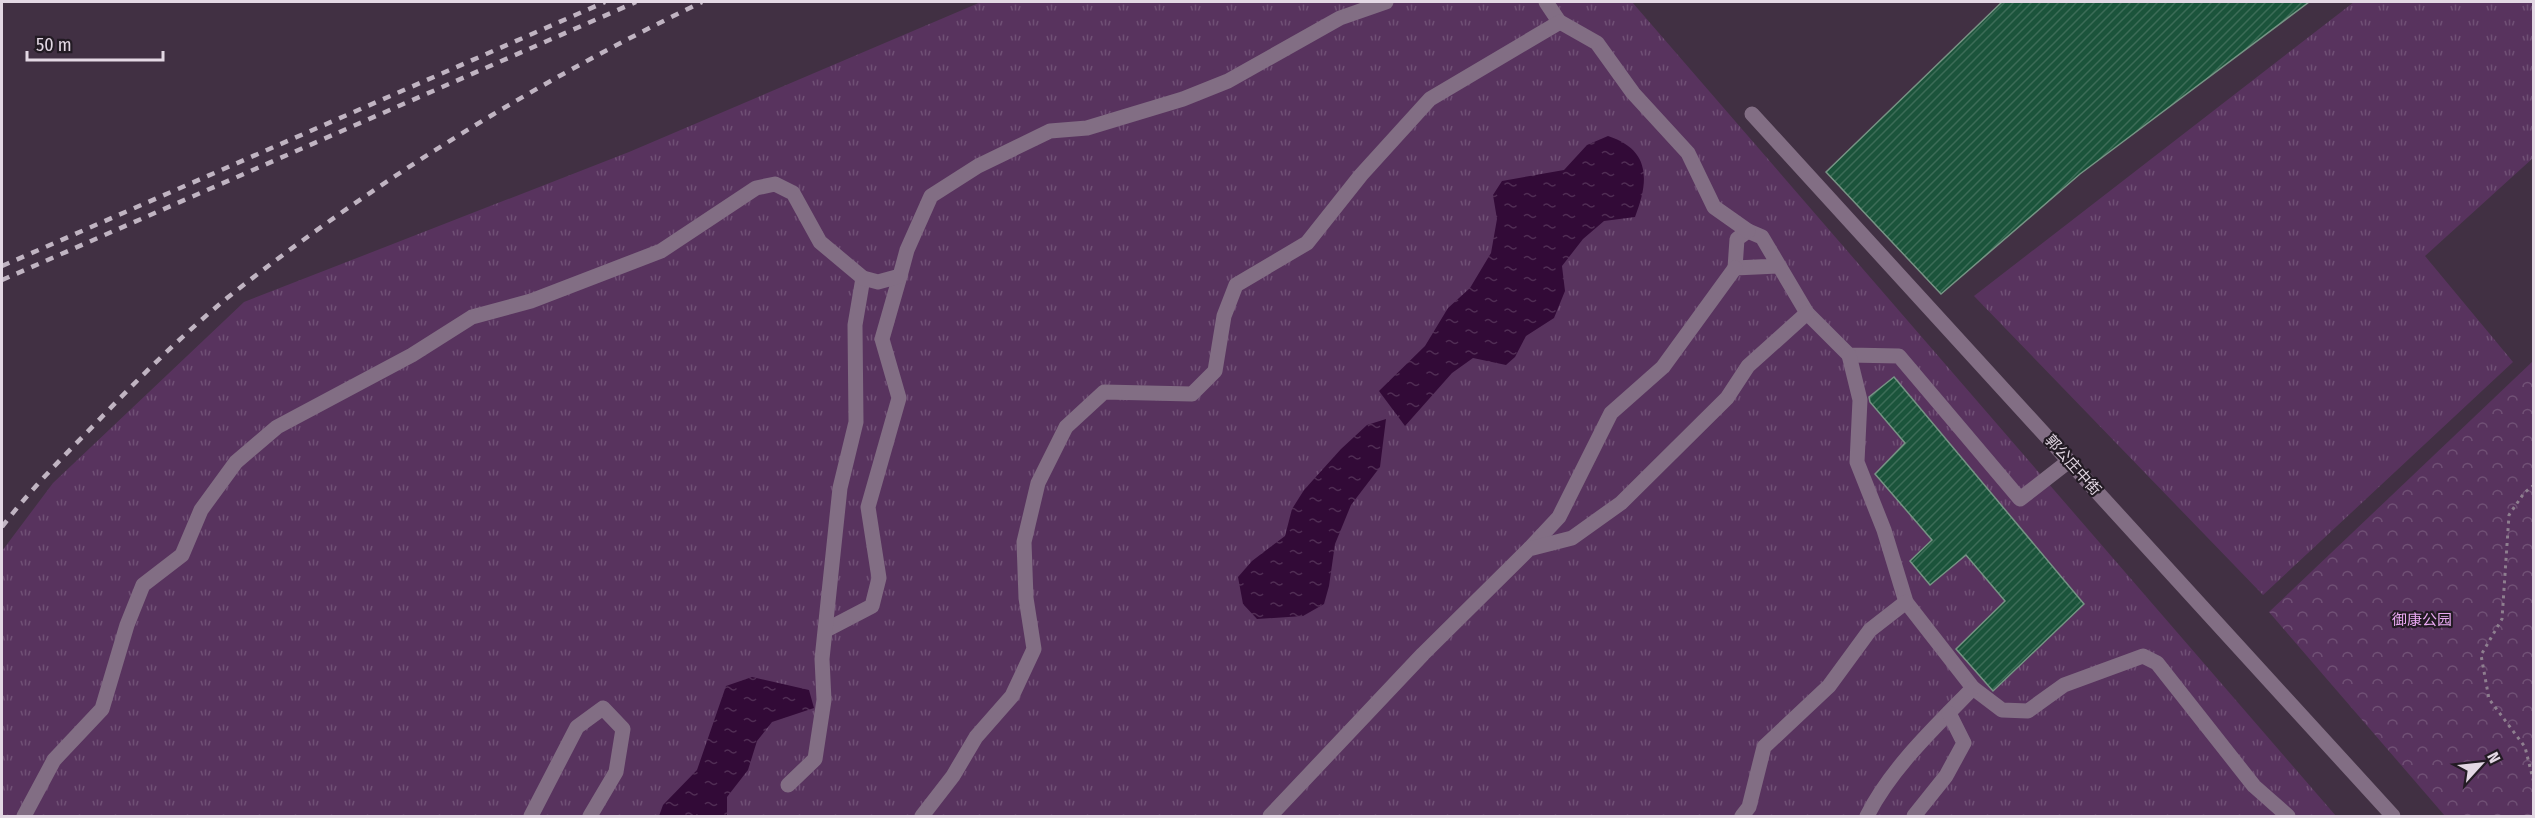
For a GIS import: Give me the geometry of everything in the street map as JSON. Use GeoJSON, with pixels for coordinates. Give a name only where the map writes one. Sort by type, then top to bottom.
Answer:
{"type":"FeatureCollection","features":[{"type":"Feature","properties":{"kind":"street"},"geometry":{"type":"LineString","coordinates":[[826,630],[872,606],[879,578],[868,507],[899,398],[882,339],[908,250],[931,196],[978,166],[1050,131],[1088,128],[1183,99],[1228,81],[1340,18],[1386,2]]}},
{"type":"Feature","properties":{"kind":"street"},"geometry":{"type":"LineString","coordinates":[[1546,2],[1560,22],[1597,43],[1633,93],[1688,153],[1714,207],[1748,231],[1762,237],[1772,249],[1778,266],[1807,313],[1849,355],[1860,400],[1857,462],[1884,531],[1906,602],[1973,688],[2002,710],[2028,711],[2064,685],[2143,656],[2157,663],[2254,786],[2288,816]]}},
{"type":"Feature","properties":{"kind":"street"},"geometry":{"type":"LineString","coordinates":[[922,816],[953,776],[976,737],[1012,696],[1034,649],[1026,598],[1024,542],[1038,483],[1066,427],[1104,392],[1192,394],[1215,371],[1224,316],[1236,285],[1307,243],[1361,175],[1430,99],[1560,22]]}},
{"type":"Feature","properties":{"kind":"street","name":"郭公庄中街"},"geometry":{"type":"LineString","coordinates":[[1752,114],[2393,816]]}},
{"type":"Feature","properties":{"kind":"street"},"geometry":{"type":"LineString","coordinates":[[24,816],[54,760],[102,709],[127,625],[143,585],[182,555],[201,510],[236,462],[277,427],[412,355],[472,317],[531,301],[661,251],[756,188],[775,184],[793,193],[820,242],[863,278],[878,282],[900,276]]}},
{"type":"Feature","properties":{"kind":"street"},"geometry":{"type":"LineString","coordinates":[[1270,816],[1423,654],[1559,518],[1611,413],[1663,367],[1735,268],[1737,239],[1748,231]]}},
{"type":"Feature","properties":{"kind":"street"},"geometry":{"type":"LineString","coordinates":[[1735,268],[1778,266]]}},
{"type":"Feature","properties":{"kind":"street"},"geometry":{"type":"LineString","coordinates":[[788,785],[815,759],[824,699],[822,659],[840,488],[856,422],[855,325],[863,278]]}},
{"type":"Feature","properties":{"kind":"street"},"geometry":{"type":"LineString","coordinates":[[1529,549],[1572,538],[1621,503],[1727,398],[1748,366],[1807,313]]}},
{"type":"Feature","properties":{"kind":"street"},"geometry":{"type":"LineString","coordinates":[[1849,355],[1899,356],[2019,499],[2068,461]]}},
{"type":"Feature","properties":{"kind":"street"},"geometry":{"type":"LineString","coordinates":[[1742,816],[1749,807],[1764,747],[1829,686],[1870,630],[1906,602]]}},
{"type":"Feature","properties":{"kind":"street"},"geometry":{"type":"LineString","coordinates":[[1867,816],[1874,802],[1907,761],[1973,688]]}},
{"type":"Feature","properties":{"kind":"street"},"geometry":{"type":"LineString","coordinates":[[531,816],[577,727],[603,708],[623,729],[616,772],[590,816]]}},
{"type":"Feature","properties":{"kind":"street"},"geometry":{"type":"LineString","coordinates":[[1914,816],[1946,776],[1964,742],[1949,713]]}},
{"type":"Feature","properties":{"kind":"path"},"geometry":{"type":"LineString","coordinates":[[2534,485],[2524,493],[2509,515],[2502,619],[2481,655],[2489,699],[2525,747],[2534,783]]}},
{"type":"Feature","properties":{"kind":"green space"},"geometry":{"type":"Polygon","coordinates":[[[981,2],[1632,2],[2336,816],[2,816],[2,551],[53,483],[244,302],[629,152],[981,2]]]}},
{"type":"Feature","properties":{"kind":"green space"},"geometry":{"type":"Polygon","coordinates":[[[2354,2],[2533,2],[2533,158],[2425,256],[2513,362],[2263,595],[1974,296],[2354,2]]]}},
{"type":"Feature","properties":{"kind":"green space","name":"御康公园"},"geometry":{"type":"Polygon","coordinates":[[[2533,361],[2533,816],[2445,816],[2269,612],[2533,361]]]}},
{"type":"Feature","properties":{"kind":"water"},"geometry":{"type":"Polygon","coordinates":[[[1608,136],[1622,142],[1632,150],[1639,158],[1643,168],[1643,191],[1635,217],[1604,221],[1583,239],[1562,266],[1565,291],[1554,318],[1526,336],[1515,357],[1506,365],[1473,358],[1452,373],[1405,426],[1379,391],[1425,346],[1448,308],[1470,288],[1491,253],[1497,219],[1493,195],[1502,181],[1564,170],[1587,145],[1608,136]]]}},
{"type":"Feature","properties":{"kind":"water"},"geometry":{"type":"Polygon","coordinates":[[[1386,419],[1380,467],[1351,505],[1335,544],[1324,604],[1303,616],[1257,619],[1243,604],[1238,577],[1252,561],[1285,536],[1292,509],[1304,490],[1341,449],[1367,425],[1386,419]]]}},
{"type":"Feature","properties":{"kind":"water"},"geometry":{"type":"Polygon","coordinates":[[[752,677],[809,690],[814,708],[772,722],[757,741],[748,770],[727,797],[727,816],[659,816],[663,805],[697,770],[726,686],[752,677]]]}},
{"type":"Feature","properties":{"kind":"building"},"geometry":{"type":"Polygon","coordinates":[[[2002,2],[2309,2],[2080,174],[1941,294],[1826,172],[2002,2]]]}},
{"type":"Feature","properties":{"kind":"building"},"geometry":{"type":"Polygon","coordinates":[[[1894,377],[2084,604],[1993,691],[1956,649],[2005,601],[1966,555],[1930,585],[1910,561],[1932,540],[1875,474],[1905,443],[1870,402],[1869,397],[1894,377]]]}},
{"type":"Feature","properties":{"kind":"railway"},"geometry":{"type":"LineString","coordinates":[[2,266],[605,2]]}},
{"type":"Feature","properties":{"kind":"railway"},"geometry":{"type":"LineString","coordinates":[[2,280],[636,2]]}},
{"type":"Feature","properties":{"kind":"railway"},"geometry":{"type":"LineString","coordinates":[[2,527],[47,474],[127,391],[227,298],[282,255],[339,214],[456,137],[577,66],[702,2]]}}]}
